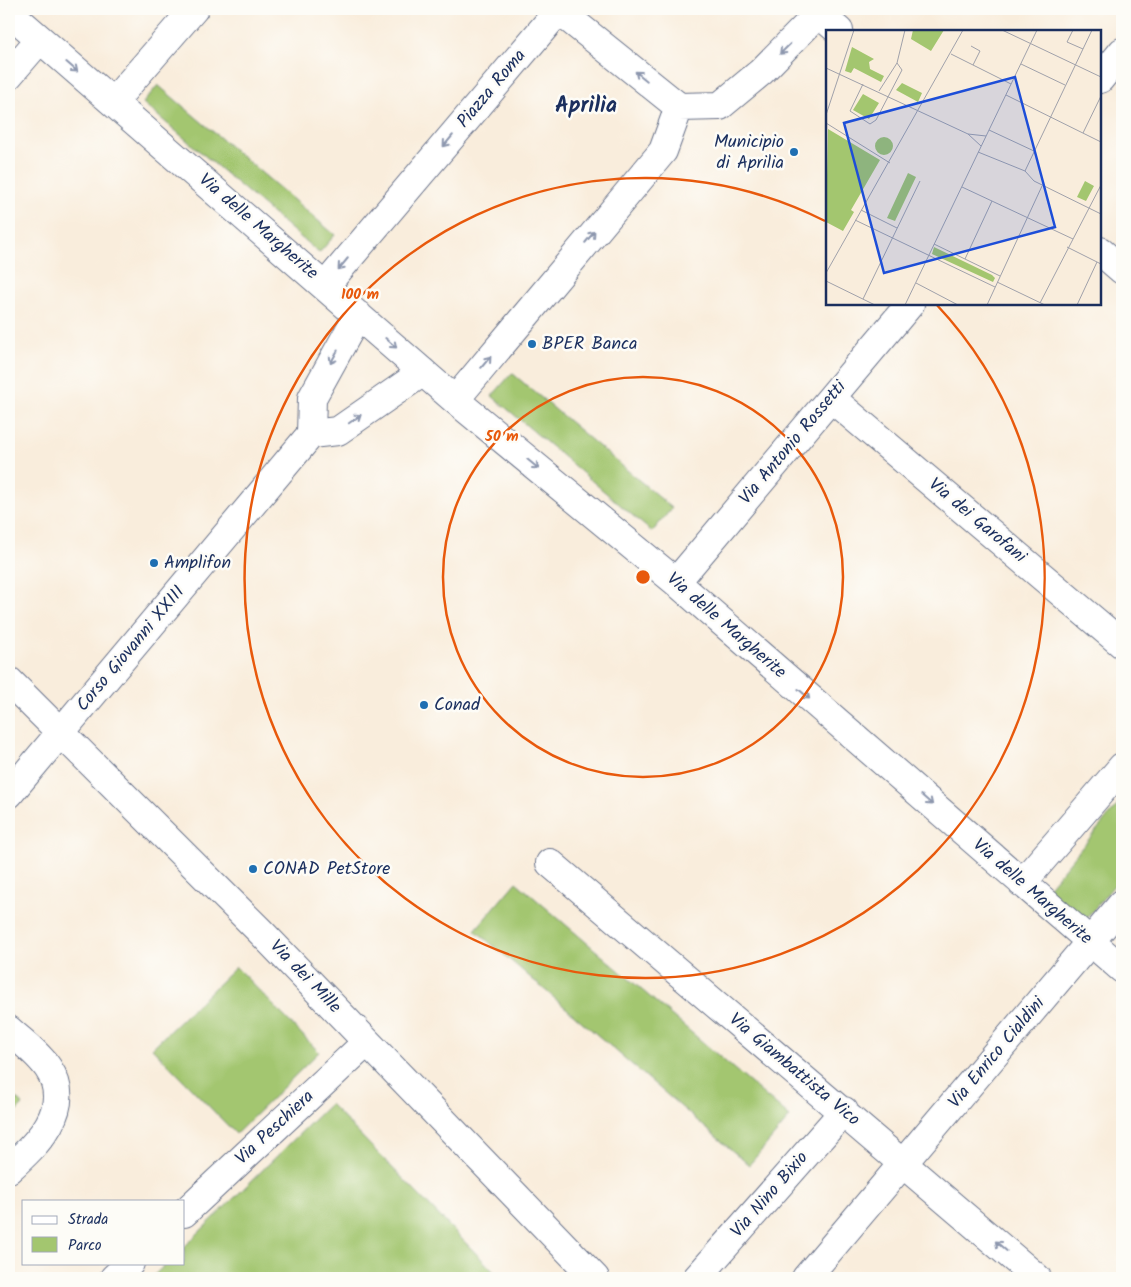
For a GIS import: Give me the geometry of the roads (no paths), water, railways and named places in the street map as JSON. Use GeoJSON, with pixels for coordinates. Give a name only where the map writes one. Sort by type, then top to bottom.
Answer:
{"type":"FeatureCollection","features":[{"type":"Feature","properties":{"kind":"street"},"geometry":{"type":"LineString","coordinates":[[113,102],[194,9]]}},
{"type":"Feature","properties":{"kind":"street","name":"Piazza Roma"},"geometry":{"type":"LineString","coordinates":[[326,285],[558,9],[679,107]]}},
{"type":"Feature","properties":{"kind":"street","name":"Via delle Margherite"},"geometry":{"type":"LineString","coordinates":[[9,12],[326,285],[455,400],[676,582],[1122,969]]}},
{"type":"Feature","properties":{"kind":"street"},"geometry":{"type":"LineString","coordinates":[[455,400],[662,151],[679,107],[720,106],[827,18]]}},
{"type":"Feature","properties":{"kind":"street"},"geometry":{"type":"LineString","coordinates":[[9,75],[40,39]]}},
{"type":"Feature","properties":{"kind":"street"},"geometry":{"type":"LineString","coordinates":[[1101,78],[1122,52]]}},
{"type":"Feature","properties":{"kind":"street"},"geometry":{"type":"LineString","coordinates":[[1101,252],[1122,270]]}},
{"type":"Feature","properties":{"kind":"street","name":"Via Antonio Rossetti"},"geometry":{"type":"LineString","coordinates":[[676,582],[909,305]]}},
{"type":"Feature","properties":{"kind":"street"},"geometry":{"type":"LineString","coordinates":[[358,314],[312,398],[311,434],[338,431],[423,372]]}},
{"type":"Feature","properties":{"kind":"street","name":"Via dei Garofani"},"geometry":{"type":"LineString","coordinates":[[831,398],[1122,644]]}},
{"type":"Feature","properties":{"kind":"street","name":"Corso Giovanni XXIII"},"geometry":{"type":"LineString","coordinates":[[9,794],[311,434]]}},
{"type":"Feature","properties":{"kind":"street","name":"Via dei Mille"},"geometry":{"type":"LineString","coordinates":[[9,681],[260,931],[595,1278]]}},
{"type":"Feature","properties":{"kind":"street"},"geometry":{"type":"LineString","coordinates":[[1022,883],[1122,767]]}},
{"type":"Feature","properties":{"kind":"street","name":"Via Giambattista Vico"},"geometry":{"type":"LineString","coordinates":[[550,863],[1037,1278]]}},
{"type":"Feature","properties":{"kind":"street","name":"Via Enrico Cialdini"},"geometry":{"type":"LineString","coordinates":[[905,1164],[1122,904]]}},
{"type":"Feature","properties":{"kind":"street"},"geometry":{"type":"LineString","coordinates":[[9,1030],[48,1067],[55,1084],[56,1104],[45,1133],[9,1169]]}},
{"type":"Feature","properties":{"kind":"street","name":"Via Peschiera"},"geometry":{"type":"LineString","coordinates":[[185,1212],[367,1042]]}},
{"type":"Feature","properties":{"kind":"street","name":"Via Nino Bixio"},"geometry":{"type":"LineString","coordinates":[[697,1278],[844,1112]]}},
{"type":"Feature","properties":{"kind":"street"},"geometry":{"type":"LineString","coordinates":[[806,1278],[905,1164]]}},
{"type":"Feature","properties":{"kind":"street"},"geometry":{"type":"LineString","coordinates":[[114,1278],[129,1264]]}},
{"type":"Feature","properties":{"kind":"place","name":"Municipio di Aprilia"},"geometry":{"type":"Point","coordinates":[794,152]}},
{"type":"Feature","properties":{"kind":"place","name":"BPER Banca"},"geometry":{"type":"Point","coordinates":[532,344]}},
{"type":"Feature","properties":{"kind":"place","name":"Amplifon"},"geometry":{"type":"Point","coordinates":[154,563]}},
{"type":"Feature","properties":{"kind":"place","name":"Conad"},"geometry":{"type":"Point","coordinates":[424,705]}},
{"type":"Feature","properties":{"kind":"place","name":"CONAD PetStore"},"geometry":{"type":"Point","coordinates":[253,869]}},
{"type":"Feature","properties":{"kind":"district","name":"Aprilia"},"geometry":{"type":"Point","coordinates":[586,106]}}]}
